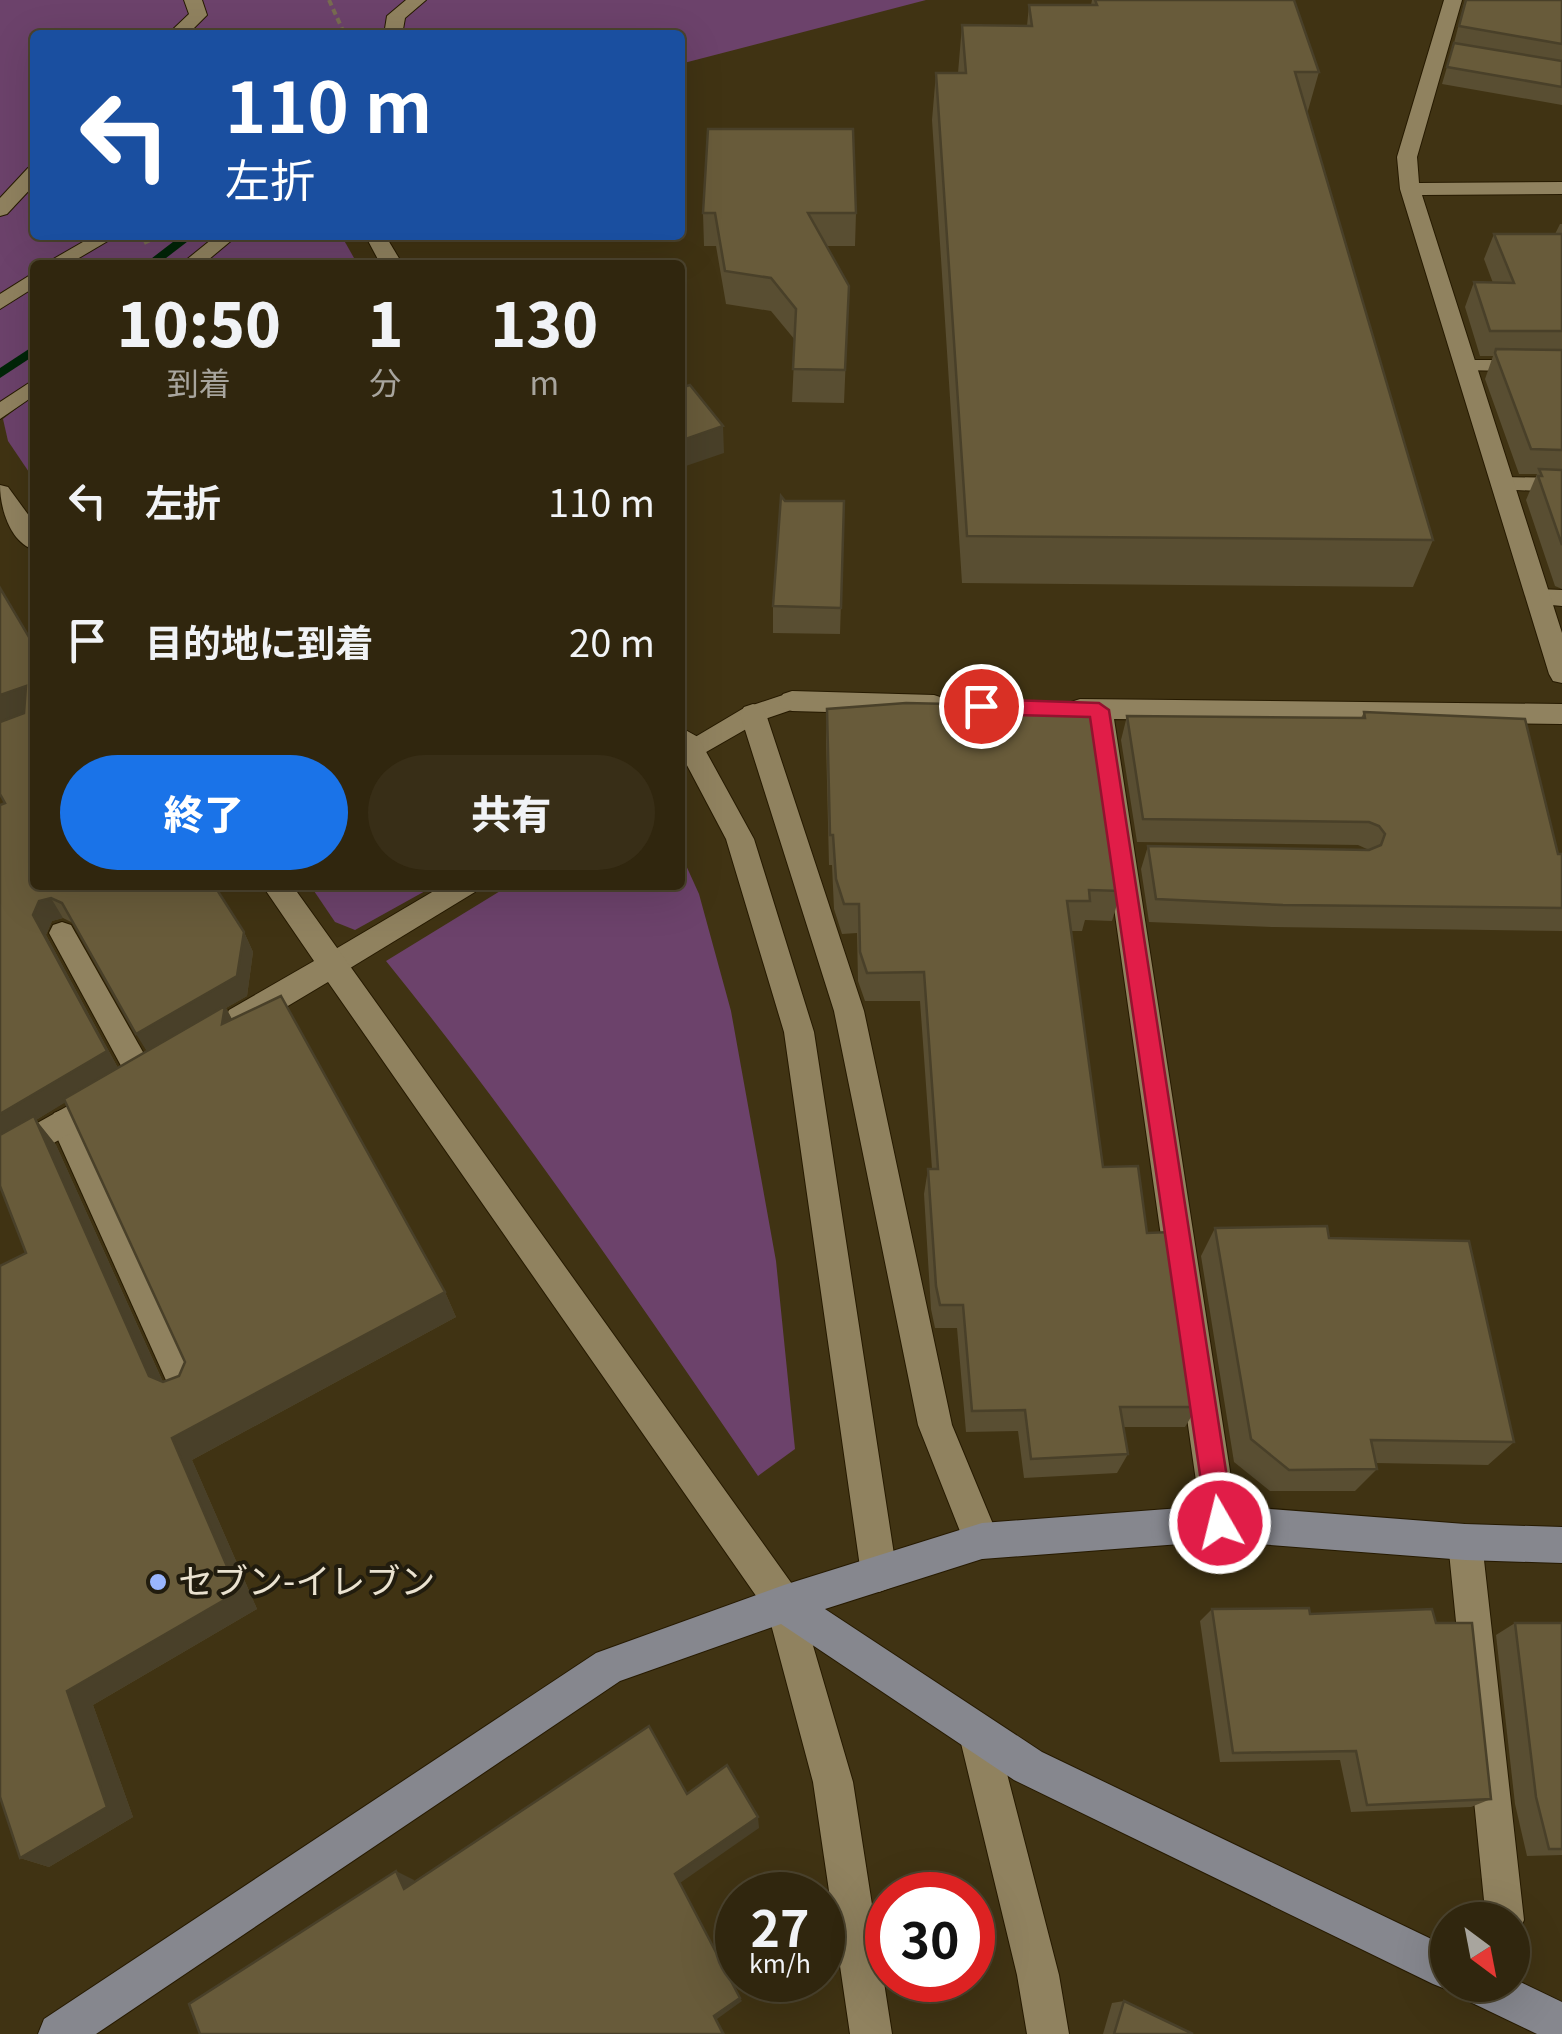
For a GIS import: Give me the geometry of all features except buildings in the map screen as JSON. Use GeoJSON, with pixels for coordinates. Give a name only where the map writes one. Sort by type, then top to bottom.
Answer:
{"type":"FeatureCollection","features":[{"type":"Feature","properties":{"kind":"street"},"geometry":{"type":"LineString","coordinates":[[182,30],[198,15],[193,0]]}},
{"type":"Feature","properties":{"kind":"street"},"geometry":{"type":"LineString","coordinates":[[394,30],[396,16],[418,0]]}},
{"type":"Feature","properties":{"kind":"street"},"geometry":{"type":"LineString","coordinates":[[1452,0],[1447,51],[1407,157],[1410,189],[1502,484],[1550,597],[1562,674]]}},
{"type":"Feature","properties":{"kind":"street"},"geometry":{"type":"LineString","coordinates":[[0,210],[30,177]]}},
{"type":"Feature","properties":{"kind":"street"},"geometry":{"type":"LineString","coordinates":[[1410,189],[1562,188]]}},
{"type":"Feature","properties":{"kind":"street"},"geometry":{"type":"LineString","coordinates":[[0,493],[30,535]]}},
{"type":"Feature","properties":{"kind":"street"},"geometry":{"type":"LineString","coordinates":[[792,701],[961,706]]}},
{"type":"Feature","properties":{"kind":"street"},"geometry":{"type":"LineString","coordinates":[[1060,709],[1562,714]]}},
{"type":"Feature","properties":{"kind":"street"},"geometry":{"type":"LineString","coordinates":[[1099,710],[1131,855],[1220,1523]]}},
{"type":"Feature","properties":{"kind":"street"},"geometry":{"type":"LineString","coordinates":[[753,714],[849,1011],[935,1425],[982,1541]]}},
{"type":"Feature","properties":{"kind":"street"},"geometry":{"type":"LineString","coordinates":[[685,750],[740,839],[800,1032],[880,1574]]}},
{"type":"Feature","properties":{"kind":"street"},"geometry":{"type":"LineString","coordinates":[[280,890],[784,1604],[833,1782],[870,2034]]}},
{"type":"Feature","properties":{"kind":"street"},"geometry":{"type":"LineString","coordinates":[[221,1030],[332,965]]}},
{"type":"Feature","properties":{"kind":"street"},"geometry":{"type":"LineString","coordinates":[[0,1160],[174,1058]]}},
{"type":"Feature","properties":{"kind":"street"},"geometry":{"type":"LineString","coordinates":[[59,2034],[610,1666],[784,1604],[982,1541],[1220,1523],[1465,1542],[1562,1545]]}},
{"type":"Feature","properties":{"kind":"street"},"geometry":{"type":"LineString","coordinates":[[784,1604],[1028,1766],[1430,1960]]}},
{"type":"Feature","properties":{"kind":"street"},"geometry":{"type":"LineString","coordinates":[[978,1735],[1038,1975],[1048,2034]]}},
{"type":"Feature","properties":{"kind":"street"},"geometry":{"type":"LineString","coordinates":[[1523,2002],[1562,2024]]}},
{"type":"Feature","properties":{"kind":"lane"},"geometry":{"type":"LineString","coordinates":[[62,260],[100,240]]}},
{"type":"Feature","properties":{"kind":"lane"},"geometry":{"type":"LineString","coordinates":[[196,260],[222,240]]}},
{"type":"Feature","properties":{"kind":"lane"},"geometry":{"type":"LineString","coordinates":[[0,304],[30,282]]}},
{"type":"Feature","properties":{"kind":"lane"},"geometry":{"type":"LineString","coordinates":[[1465,366],[1562,366]]}},
{"type":"Feature","properties":{"kind":"lane"},"geometry":{"type":"LineString","coordinates":[[0,412],[30,389]]}},
{"type":"Feature","properties":{"kind":"lane"},"geometry":{"type":"LineString","coordinates":[[1502,484],[1562,485]]}},
{"type":"Feature","properties":{"kind":"lane"},"geometry":{"type":"LineString","coordinates":[[685,748],[753,714],[792,701]]}},
{"type":"Feature","properties":{"kind":"lane"},"geometry":{"type":"LineString","coordinates":[[332,965],[458,890]]}},
{"type":"Feature","properties":{"kind":"lane"},"geometry":{"type":"LineString","coordinates":[[62,933],[142,1077]]}},
{"type":"Feature","properties":{"kind":"lane"},"geometry":{"type":"LineString","coordinates":[[64,1122],[186,1387]]}},
{"type":"Feature","properties":{"kind":"lane"},"geometry":{"type":"LineString","coordinates":[[1465,1542],[1502,1902]]}},
{"type":"Feature","properties":{"kind":"path"},"geometry":{"type":"LineString","coordinates":[[329,0],[343,30]]}},
{"type":"Feature","properties":{"kind":"shaded area"},"geometry":{"type":"Polygon","coordinates":[[[0,0],[926,0],[685,63],[685,30],[30,30],[30,240],[216,240],[190,260],[30,260],[30,385],[0,408],[0,0]]]}},
{"type":"Feature","properties":{"kind":"shaded area"},"geometry":{"type":"Polygon","coordinates":[[[232,240],[344,240],[355,260],[206,260],[232,240]]]}},
{"type":"Feature","properties":{"kind":"shaded area"},"geometry":{"type":"Polygon","coordinates":[[[30,398],[30,474],[8,441],[3,419],[30,398]]]}},
{"type":"Feature","properties":{"kind":"shaded area"},"geometry":{"type":"Polygon","coordinates":[[[685,863],[699,894],[731,1011],[776,1261],[795,1449],[758,1476],[531,1150],[386,961],[502,890],[685,890],[685,863]]]}},
{"type":"Feature","properties":{"kind":"shaded area"},"geometry":{"type":"Polygon","coordinates":[[[313,890],[427,890],[355,930],[335,922],[313,890]]]}},
{"type":"Feature","properties":{"kind":"waterway"},"geometry":{"type":"LineString","coordinates":[[156,260],[183,240]]}},
{"type":"Feature","properties":{"kind":"waterway"},"geometry":{"type":"LineString","coordinates":[[0,374],[30,353]]}},
{"type":"Feature","properties":{"kind":"place","name":"セブン-イレブン"},"geometry":{"type":"Point","coordinates":[158,1582]}},
{"type":"Feature","properties":{"kind":"route"},"geometry":{"type":"LineString","coordinates":[[981,706],[1099,710],[1220,1523]]}}]}
